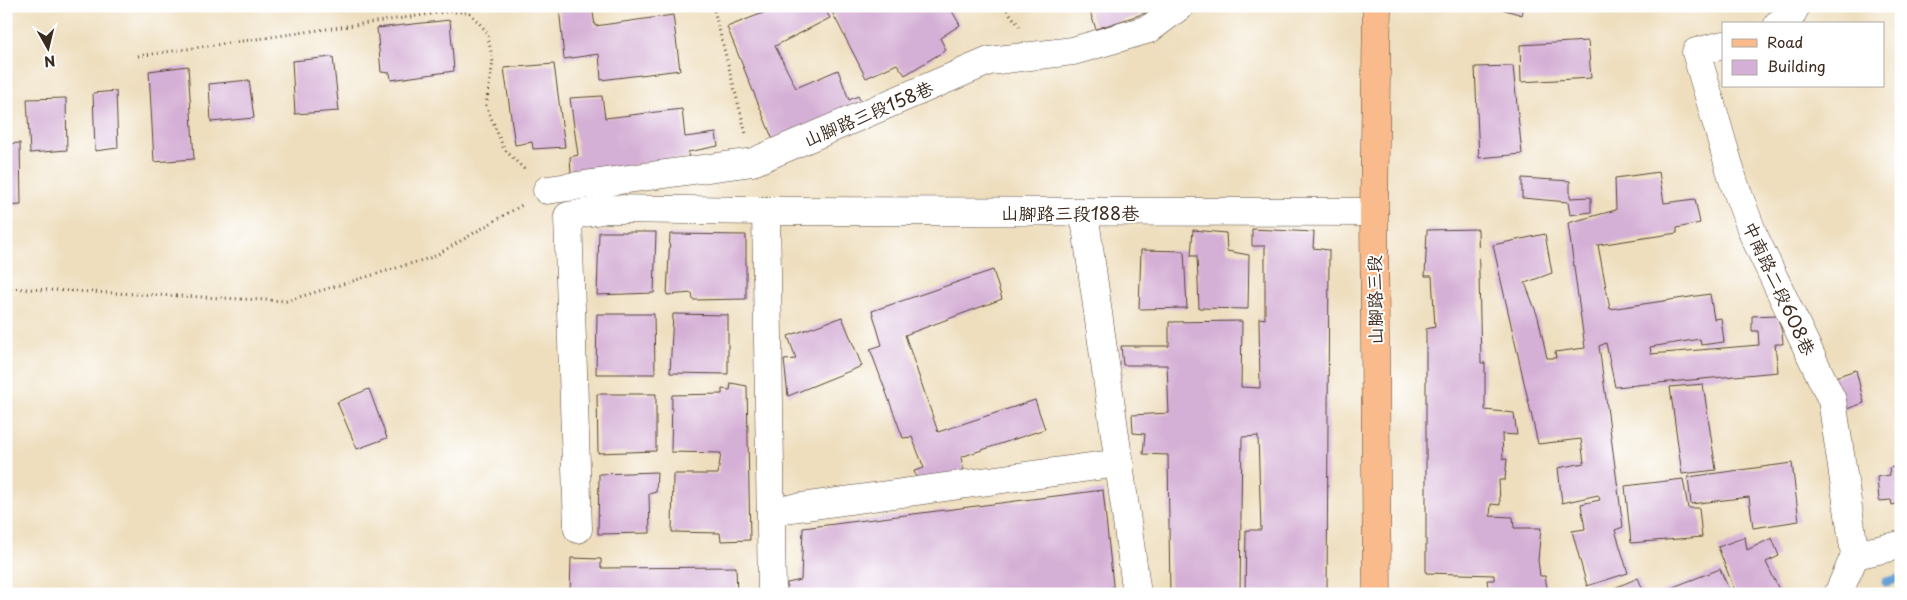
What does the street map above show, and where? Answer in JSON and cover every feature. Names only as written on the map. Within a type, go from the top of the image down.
[{"type":"main road","name":"山腳路三段","points":[[1376,6],[1374,212],[1377,594]]},
{"type":"lane","name":"山腳路三段158巷","points":[[547,190],[753,162],[989,61],[1073,51],[1149,29],[1180,6]]},
{"type":"lane","points":[[1782,22],[1790,18],[1796,6]]},
{"type":"lane","name":"中南路二段608巷","points":[[1722,45],[1696,52],[1734,183],[1753,234],[1832,400],[1855,555]]},
{"type":"lane","name":"山腳路三段188巷","points":[[578,529],[568,216],[607,209],[1374,212]]},
{"type":"lane","points":[[766,211],[772,594]]},
{"type":"lane","points":[[1084,212],[1137,594]]},
{"type":"lane","points":[[771,511],[1119,463]]},
{"type":"lane","points":[[1838,594],[1855,555],[1901,545]]},
{"type":"path","points":[[713,6],[753,162]]},
{"type":"path","points":[[6,288],[286,301],[433,257],[547,190],[504,149],[486,105],[493,62],[487,32],[469,12],[445,12],[138,56]]},
{"type":"building","points":[[559,6],[592,6],[595,26],[673,15],[680,70],[601,80],[599,54],[564,59]]},
{"type":"building","points":[[781,6],[823,6],[830,18],[775,46],[796,88],[838,70],[849,100],[858,96],[862,104],[775,145],[727,27]]},
{"type":"building","points":[[829,6],[949,6],[960,25],[940,38],[946,50],[905,75],[897,64],[866,78]]},
{"type":"building","points":[[1088,6],[1164,6],[1164,7],[1096,29]]},
{"type":"building","points":[[1492,6],[1524,6],[1522,15]]},
{"type":"building","points":[[450,20],[454,71],[391,80],[390,73],[381,72],[377,28]]},
{"type":"building","points":[[1588,41],[1591,78],[1521,82],[1520,45]]},
{"type":"building","points":[[333,57],[339,111],[295,114],[292,61]]},
{"type":"building","points":[[554,64],[565,147],[533,149],[532,142],[515,145],[504,68]]},
{"type":"building","points":[[188,66],[194,159],[154,162],[149,71]]},
{"type":"building","points":[[1513,66],[1522,154],[1479,158],[1475,67]]},
{"type":"building","points":[[249,80],[254,118],[211,122],[209,84]]},
{"type":"building","points":[[116,91],[118,148],[95,151],[93,93]]},
{"type":"building","points":[[602,96],[605,118],[682,109],[685,137],[716,133],[718,146],[688,152],[689,158],[571,174],[570,157],[578,155],[570,98]]},
{"type":"building","points":[[66,98],[67,150],[30,153],[27,99]]},
{"type":"building","points":[[20,143],[21,205],[6,206],[6,144]]},
{"type":"building","points":[[1659,172],[1664,203],[1695,199],[1700,223],[1677,228],[1677,233],[1598,245],[1610,309],[1710,294],[1714,319],[1721,318],[1724,342],[1701,345],[1700,339],[1650,347],[1651,354],[1759,345],[1758,331],[1752,331],[1752,316],[1777,315],[1783,344],[1775,344],[1778,372],[1615,387],[1606,343],[1599,346],[1623,527],[1615,530],[1628,573],[1587,586],[1572,531],[1585,529],[1581,504],[1600,500],[1598,495],[1562,503],[1558,468],[1584,463],[1581,439],[1538,444],[1493,245],[1545,234],[1552,273],[1525,283],[1538,317],[1547,358],[1556,358],[1555,352],[1585,348],[1568,223],[1616,210],[1615,178]]},
{"type":"building","points":[[1522,178],[1570,181],[1570,198],[1591,197],[1591,212],[1570,215],[1568,202],[1522,198]]},
{"type":"building","points":[[1252,229],[1314,232],[1313,248],[1329,250],[1327,594],[1245,594],[1246,530],[1261,530],[1258,436],[1242,437],[1240,594],[1170,594],[1168,455],[1143,454],[1145,434],[1133,433],[1132,415],[1169,413],[1167,365],[1123,365],[1121,346],[1169,346],[1169,322],[1242,321],[1241,387],[1260,388],[1259,318],[1265,319],[1265,246],[1252,246]]},
{"type":"building","points":[[1478,229],[1481,363],[1485,363],[1485,410],[1514,413],[1517,435],[1502,434],[1503,459],[1507,459],[1505,480],[1499,480],[1500,505],[1491,504],[1490,516],[1513,517],[1514,528],[1541,528],[1538,560],[1540,576],[1545,576],[1548,594],[1489,594],[1487,580],[1494,580],[1494,575],[1426,573],[1426,329],[1435,327],[1432,276],[1425,276],[1427,230]]},
{"type":"building","points":[[1193,230],[1226,233],[1227,251],[1249,255],[1248,309],[1199,308],[1197,256],[1191,256]]},
{"type":"building","points":[[599,232],[656,232],[654,293],[597,295]]},
{"type":"building","points":[[670,234],[746,235],[746,299],[693,300],[692,293],[667,295]]},
{"type":"building","points":[[1141,250],[1184,251],[1187,308],[1139,309]]},
{"type":"building","points":[[993,270],[1002,299],[905,335],[938,432],[1035,400],[1045,429],[961,457],[965,477],[918,482],[914,471],[924,468],[912,437],[903,438],[870,349],[882,345],[872,311]]},
{"type":"building","points":[[597,314],[654,314],[655,374],[596,374]]},
{"type":"building","points":[[673,314],[728,315],[728,374],[670,373]]},
{"type":"building","points":[[842,317],[862,366],[788,396],[784,360],[796,359],[788,336]]},
{"type":"building","points":[[1856,370],[1864,403],[1841,411],[1832,378]]},
{"type":"building","points":[[731,383],[747,386],[750,540],[721,541],[720,533],[672,532],[673,474],[718,474],[721,453],[671,452],[672,395],[722,394],[722,389],[730,390]]},
{"type":"building","points":[[1703,384],[1716,470],[1682,474],[1670,387]]},
{"type":"building","points":[[369,389],[387,438],[357,449],[337,402]]},
{"type":"building","points":[[597,394],[656,394],[656,451],[598,453]]},
{"type":"building","points":[[1792,463],[1799,521],[1753,528],[1749,497],[1691,504],[1688,477]]},
{"type":"building","points":[[1901,466],[1901,503],[1892,505],[1891,500],[1879,501],[1877,477],[1890,475],[1889,468]]},
{"type":"building","points":[[657,472],[656,492],[649,494],[650,533],[598,534],[599,474]]},
{"type":"building","points":[[1683,479],[1688,508],[1699,508],[1702,537],[1631,543],[1625,486]]},
{"type":"building","points":[[1103,490],[1114,594],[787,594],[787,583],[801,580],[803,528]]},
{"type":"building","points":[[1745,537],[1747,550],[1772,538],[1779,556],[1766,562],[1781,594],[1736,594],[1718,547]]},
{"type":"building","points":[[571,558],[601,559],[601,568],[736,567],[737,594],[570,594]]},
{"type":"building","points":[[1720,569],[1731,594],[1655,594]]},
{"type":"building","points":[[1638,578],[1645,594],[1605,594],[1605,592]]},
{"type":"waterway","points":[[1886,582],[1901,578]]}]
